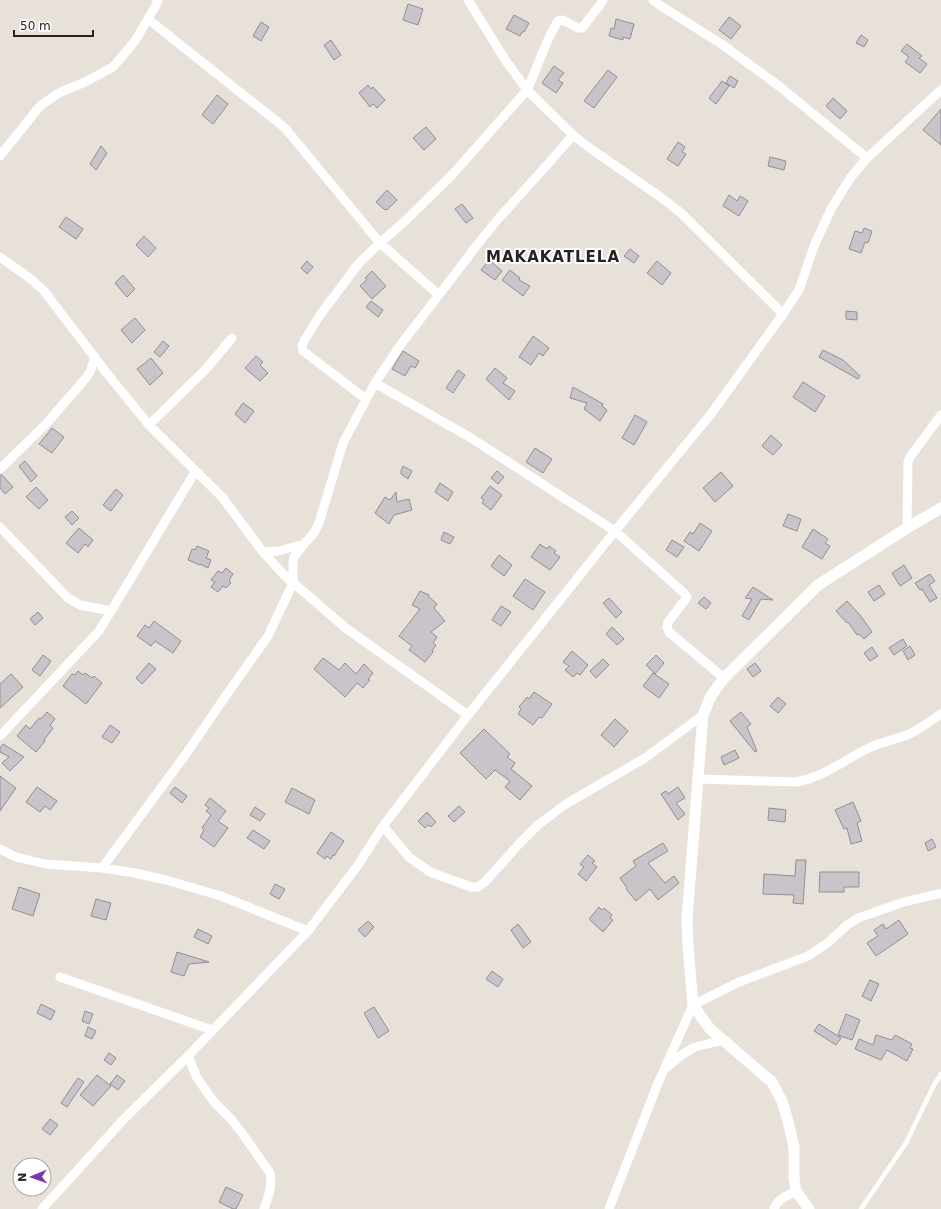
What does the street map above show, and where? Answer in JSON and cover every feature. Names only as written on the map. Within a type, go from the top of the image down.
[{"type":"street","points":[[0,156],[40,106],[59,93],[85,82],[113,67],[135,41],[158,0]]},
{"type":"street","points":[[468,0],[506,61],[527,90],[572,135],[681,213],[783,314]]},
{"type":"street","points":[[366,399],[303,351],[302,346],[320,315],[359,263],[452,175],[527,90],[552,31],[558,21],[563,20],[578,28],[582,28],[603,0]]},
{"type":"street","points":[[653,0],[723,46],[779,86],[867,158]]},
{"type":"street","points":[[148,19],[285,128],[380,243],[439,295]]},
{"type":"street","points":[[42,1209],[124,1119],[188,1056],[308,931],[358,865],[383,826],[468,715],[615,531],[711,414],[783,314],[798,290],[814,246],[831,209],[851,177],[867,158],[941,90]]},
{"type":"street","points":[[102,868],[186,754],[268,636],[294,583],[294,557],[314,533],[319,523],[343,443],[375,383],[399,348],[480,240],[572,135]]},
{"type":"street","points":[[0,257],[31,279],[44,291],[149,425],[222,497],[263,552],[283,574],[347,629],[468,715]]},
{"type":"street","points":[[149,425],[207,368],[232,338]]},
{"type":"street","points":[[0,469],[45,425],[86,378],[90,372],[95,357]]},
{"type":"street","points":[[375,383],[471,438],[615,531],[685,594],[687,597],[668,622],[667,627],[669,632],[724,678]]},
{"type":"street","points":[[906,528],[908,462],[941,414]]},
{"type":"street","points":[[0,736],[99,631],[195,472]]},
{"type":"street","points":[[609,1209],[617,1185],[664,1070],[693,1005],[687,919],[703,715],[711,696],[724,678],[818,585],[906,528],[941,508]]},
{"type":"street","points":[[0,527],[68,598],[80,605],[111,611]]},
{"type":"street","points":[[263,552],[279,551],[304,544]]},
{"type":"street","points":[[698,779],[804,781],[815,778],[879,743],[907,735],[941,714]]},
{"type":"street","points":[[383,826],[409,857],[430,872],[471,887],[478,887],[485,882],[539,824],[566,804],[645,758],[703,715]]},
{"type":"street","points":[[0,849],[16,857],[45,864],[102,868],[135,873],[220,896],[308,931]]},
{"type":"street","points":[[693,1005],[739,982],[808,956],[829,942],[847,925],[858,918],[904,902],[941,893]]},
{"type":"street","points":[[60,977],[212,1030]]},
{"type":"street","points":[[693,1005],[710,1029],[772,1082],[782,1101],[794,1147],[794,1177],[796,1191],[809,1209]]},
{"type":"street","points":[[664,1070],[682,1054],[695,1047],[724,1040]]},
{"type":"street","points":[[188,1056],[197,1078],[214,1102],[238,1128],[270,1173],[272,1180],[264,1209]]},
{"type":"street","points":[[774,1209],[775,1204],[782,1198],[796,1191]]},
{"type":"lane","points":[[861,1209],[906,1144],[934,1085],[941,1074]]},
{"type":"building","points":[[408,4],[423,9],[418,25],[403,20]]},
{"type":"building","points":[[514,15],[529,23],[520,36],[506,29]]},
{"type":"building","points":[[729,17],[741,26],[731,39],[719,30]]},
{"type":"building","points":[[616,19],[634,24],[630,39],[623,37],[623,40],[609,36],[611,28],[614,29]]},
{"type":"building","points":[[261,22],[269,27],[261,41],[253,36]]},
{"type":"building","points":[[861,35],[868,40],[864,47],[856,43]]},
{"type":"building","points":[[331,40],[341,55],[334,60],[324,45]]},
{"type":"building","points":[[907,44],[922,56],[919,58],[927,64],[920,73],[905,62],[909,57],[901,51]]},
{"type":"building","points":[[554,66],[564,73],[558,80],[563,83],[556,93],[542,83]]},
{"type":"building","points":[[608,70],[617,77],[594,108],[584,101]]},
{"type":"building","points":[[730,76],[738,81],[734,88],[726,83]]},
{"type":"building","points":[[722,81],[729,86],[716,104],[709,98]]},
{"type":"building","points":[[368,85],[371,89],[373,87],[385,100],[377,108],[373,104],[370,107],[359,93]]},
{"type":"building","points":[[217,95],[228,104],[213,124],[202,115]]},
{"type":"building","points":[[833,98],[847,111],[840,119],[826,106]]},
{"type":"building","points":[[941,109],[941,145],[923,130]]},
{"type":"building","points":[[426,127],[436,139],[424,150],[413,138]]},
{"type":"building","points":[[678,142],[685,147],[682,152],[686,154],[678,166],[667,159]]},
{"type":"building","points":[[101,146],[107,153],[96,170],[90,164]]},
{"type":"building","points":[[770,157],[786,161],[784,170],[768,166]]},
{"type":"building","points":[[387,190],[397,200],[387,210],[385,210],[376,202]]},
{"type":"building","points":[[729,195],[737,201],[740,196],[748,201],[739,216],[723,206]]},
{"type":"building","points":[[462,204],[473,218],[466,223],[455,209]]},
{"type":"building","points":[[66,217],[83,229],[76,239],[59,227]]},
{"type":"building","points":[[864,228],[872,231],[868,243],[865,242],[861,253],[849,249],[855,231],[862,233]]},
{"type":"building","points":[[144,236],[156,248],[148,257],[136,245]]},
{"type":"building","points":[[630,249],[639,256],[634,263],[624,256]]},
{"type":"building","points":[[489,260],[502,271],[495,280],[481,270]]},
{"type":"building","points":[[307,261],[313,267],[307,274],[301,268]]},
{"type":"building","points":[[657,261],[671,273],[662,285],[647,273]]},
{"type":"building","points":[[510,270],[520,278],[519,280],[530,286],[523,296],[502,280]]},
{"type":"building","points":[[372,271],[386,286],[372,299],[360,286]]},
{"type":"building","points":[[123,275],[135,289],[127,297],[115,283]]},
{"type":"building","points":[[371,301],[383,310],[378,317],[366,307]]},
{"type":"building","points":[[846,311],[857,312],[857,320],[846,319]]},
{"type":"building","points":[[135,318],[145,330],[132,343],[121,330]]},
{"type":"building","points":[[533,336],[549,348],[543,356],[539,353],[531,365],[519,357]]},
{"type":"building","points":[[163,341],[169,346],[160,357],[154,352]]},
{"type":"building","points":[[823,350],[843,360],[860,376],[858,379],[819,357]]},
{"type":"building","points":[[403,351],[419,361],[415,368],[411,366],[405,376],[392,369]]},
{"type":"building","points":[[256,356],[263,362],[260,365],[268,373],[260,381],[245,368]]},
{"type":"building","points":[[151,358],[163,373],[150,385],[137,369]]},
{"type":"building","points":[[495,368],[507,378],[503,383],[515,391],[509,400],[486,379]]},
{"type":"building","points":[[458,370],[465,375],[453,393],[446,388]]},
{"type":"building","points":[[803,382],[825,396],[815,412],[793,397]]},
{"type":"building","points":[[573,387],[603,404],[602,406],[607,410],[600,421],[584,409],[587,403],[570,398]]},
{"type":"building","points":[[243,403],[254,411],[245,423],[235,414]]},
{"type":"building","points":[[635,415],[647,422],[634,445],[622,438]]},
{"type":"building","points":[[52,428],[64,437],[52,453],[39,444]]},
{"type":"building","points":[[771,435],[782,445],[773,455],[762,446]]},
{"type":"building","points":[[535,448],[552,459],[543,473],[526,462]]},
{"type":"building","points":[[25,461],[37,476],[31,482],[19,466]]},
{"type":"building","points":[[403,466],[412,471],[408,479],[401,474]]},
{"type":"building","points":[[497,471],[504,477],[498,484],[491,478]]},
{"type":"building","points":[[721,472],[733,486],[715,502],[703,488]]},
{"type":"building","points":[[0,475],[2,475],[13,487],[5,494],[0,488]]},
{"type":"building","points":[[440,483],[453,492],[448,501],[435,492]]},
{"type":"building","points":[[490,486],[502,495],[491,510],[482,503],[484,500],[481,498]]},
{"type":"building","points":[[36,487],[48,500],[39,509],[26,497]]},
{"type":"building","points":[[116,489],[123,495],[111,511],[103,505]]},
{"type":"building","points":[[396,492],[397,502],[409,499],[412,510],[394,515],[389,524],[375,513],[385,497],[390,500]]},
{"type":"building","points":[[72,511],[79,518],[72,525],[65,517]]},
{"type":"building","points":[[788,514],[801,519],[797,531],[783,526]]},
{"type":"building","points":[[700,523],[712,531],[699,551],[684,541],[690,532],[693,534]]},
{"type":"building","points":[[79,528],[93,540],[88,547],[85,544],[78,553],[66,543]]},
{"type":"building","points":[[813,529],[828,539],[825,543],[830,546],[822,559],[802,547]]},
{"type":"building","points":[[444,532],[454,537],[450,544],[441,540]]},
{"type":"building","points":[[672,540],[684,547],[677,557],[666,550]]},
{"type":"building","points":[[540,544],[547,549],[549,546],[556,551],[554,553],[560,557],[550,570],[531,557]]},
{"type":"building","points":[[197,546],[209,551],[206,558],[211,560],[208,568],[188,560],[192,549],[195,550]]},
{"type":"building","points":[[499,555],[512,565],[504,576],[491,566]]},
{"type":"building","points":[[904,565],[912,578],[900,586],[892,573]]},
{"type":"building","points":[[226,568],[233,574],[229,580],[231,583],[226,588],[223,586],[218,592],[211,587],[215,582],[211,580],[218,571],[222,573]]},
{"type":"building","points":[[930,574],[935,581],[929,585],[937,598],[930,602],[922,589],[920,590],[915,583]]},
{"type":"building","points":[[525,579],[545,592],[533,610],[513,596]]},
{"type":"building","points":[[879,585],[885,594],[874,601],[868,592]]},
{"type":"building","points":[[753,587],[773,600],[761,599],[749,620],[742,616],[752,599],[745,598]]},
{"type":"building","points":[[420,591],[429,595],[428,596],[437,604],[434,608],[445,621],[431,632],[437,637],[433,643],[436,645],[432,651],[433,652],[425,662],[409,650],[412,646],[399,636],[420,609],[412,605]]},
{"type":"building","points":[[704,597],[711,603],[706,609],[698,603]]},
{"type":"building","points":[[609,598],[622,612],[616,618],[603,603]]},
{"type":"building","points":[[847,601],[860,615],[872,632],[864,639],[859,634],[857,635],[848,622],[847,623],[836,611]]},
{"type":"building","points":[[501,606],[511,612],[501,626],[492,620]]},
{"type":"building","points":[[38,612],[43,618],[35,625],[30,619]]},
{"type":"building","points":[[154,621],[181,641],[173,653],[155,641],[151,646],[137,636],[145,625],[149,628]]},
{"type":"building","points":[[612,627],[624,639],[617,645],[606,634]]},
{"type":"building","points":[[903,639],[907,646],[894,655],[889,648]]},
{"type":"building","points":[[910,646],[915,655],[908,660],[903,651]]},
{"type":"building","points":[[872,647],[878,656],[870,661],[864,653]]},
{"type":"building","points":[[572,651],[588,665],[580,675],[577,673],[573,677],[565,670],[569,666],[563,662]]},
{"type":"building","points":[[43,655],[51,661],[40,676],[32,670]]},
{"type":"building","points":[[656,655],[664,663],[655,674],[646,665]]},
{"type":"building","points":[[323,658],[339,670],[345,663],[356,674],[364,664],[373,673],[368,679],[370,680],[363,688],[357,683],[345,697],[314,669]]},
{"type":"building","points":[[603,659],[609,665],[596,678],[590,671]]},
{"type":"building","points":[[149,663],[156,669],[142,684],[136,678]]},
{"type":"building","points":[[755,663],[761,671],[753,677],[747,669]]},
{"type":"building","points":[[78,671],[83,675],[85,673],[92,678],[94,676],[102,683],[86,704],[63,686],[72,674],[75,675]]},
{"type":"building","points":[[653,673],[669,684],[659,698],[643,686]]},
{"type":"building","points":[[11,674],[23,687],[0,708],[0,684]]},
{"type":"building","points":[[534,692],[552,704],[542,718],[539,717],[533,725],[518,714],[521,709],[519,707],[527,697],[529,699]]},
{"type":"building","points":[[778,697],[786,704],[778,713],[770,706]]},
{"type":"building","points":[[47,712],[55,719],[50,725],[53,728],[36,752],[17,736],[26,725],[30,729],[39,718],[41,719]]},
{"type":"building","points":[[741,712],[751,724],[747,727],[757,751],[755,752],[730,721]]},
{"type":"building","points":[[615,719],[628,731],[614,747],[601,735]]},
{"type":"building","points":[[110,725],[120,732],[112,743],[102,737]]},
{"type":"building","points":[[484,729],[510,754],[507,757],[515,763],[511,769],[532,786],[520,800],[505,787],[510,781],[495,770],[486,779],[460,753]]},
{"type":"building","points":[[3,744],[24,757],[10,771],[2,763],[9,757],[0,752],[0,748]]},
{"type":"building","points":[[735,750],[739,758],[724,765],[721,757]]},
{"type":"building","points":[[0,776],[16,788],[0,811]]},
{"type":"building","points":[[37,787],[57,801],[50,810],[45,806],[40,812],[26,802]]},
{"type":"building","points":[[175,787],[187,796],[182,803],[170,793]]},
{"type":"building","points":[[678,787],[685,798],[676,803],[685,814],[678,820],[661,794],[666,791],[668,794]]},
{"type":"building","points":[[292,788],[315,800],[309,814],[285,802]]},
{"type":"building","points":[[210,798],[226,811],[218,821],[228,828],[214,847],[200,837],[204,830],[202,828],[211,815],[206,811],[209,808],[205,805]]},
{"type":"building","points":[[853,802],[861,821],[857,823],[862,841],[851,844],[847,828],[844,829],[835,810]]},
{"type":"building","points":[[459,806],[465,812],[454,822],[448,816]]},
{"type":"building","points":[[255,807],[265,814],[260,821],[250,815]]},
{"type":"building","points":[[769,808],[786,810],[785,822],[768,820]]},
{"type":"building","points":[[427,812],[436,822],[431,827],[428,825],[425,828],[418,821]]},
{"type":"building","points":[[253,830],[270,841],[264,849],[247,838]]},
{"type":"building","points":[[331,832],[344,841],[331,859],[327,856],[325,859],[317,853]]},
{"type":"building","points":[[932,839],[936,847],[928,851],[925,843]]},
{"type":"building","points":[[663,843],[668,851],[648,863],[665,883],[674,876],[679,883],[658,900],[650,889],[636,901],[626,889],[627,888],[620,878],[636,866],[633,861]]},
{"type":"building","points":[[588,855],[595,861],[592,863],[597,867],[586,881],[578,874],[584,867],[580,864]]},
{"type":"building","points":[[796,860],[806,860],[803,904],[793,903],[794,895],[763,894],[764,874],[795,876]]},
{"type":"building","points":[[820,872],[859,872],[859,887],[844,887],[844,892],[819,892]]},
{"type":"building","points":[[275,884],[285,889],[279,899],[270,894]]},
{"type":"building","points":[[19,887],[40,894],[33,916],[12,909]]},
{"type":"building","points":[[96,899],[111,903],[106,920],[91,916]]},
{"type":"building","points":[[599,907],[602,910],[604,908],[612,915],[610,918],[613,920],[603,932],[589,919]]},
{"type":"building","points":[[899,920],[908,934],[876,956],[867,943],[878,936],[874,930],[883,924],[886,929]]},
{"type":"building","points":[[368,921],[374,927],[365,937],[358,930]]},
{"type":"building","points":[[518,924],[531,942],[523,948],[511,930]]},
{"type":"building","points":[[198,929],[212,936],[208,944],[194,937]]},
{"type":"building","points":[[177,952],[209,962],[189,964],[184,976],[171,972]]},
{"type":"building","points":[[492,971],[503,979],[498,987],[486,979]]},
{"type":"building","points":[[870,980],[879,984],[871,1001],[862,996]]},
{"type":"building","points":[[41,1004],[55,1011],[51,1020],[37,1013]]},
{"type":"building","points":[[374,1007],[389,1031],[378,1038],[364,1013]]},
{"type":"building","points":[[85,1011],[93,1014],[89,1024],[82,1021]]},
{"type":"building","points":[[846,1014],[860,1020],[852,1040],[838,1035]]},
{"type":"building","points":[[819,1024],[841,1038],[836,1045],[814,1031]]},
{"type":"building","points":[[88,1027],[96,1031],[92,1039],[85,1036]]},
{"type":"building","points":[[876,1035],[892,1040],[895,1035],[912,1044],[910,1048],[913,1049],[907,1061],[887,1050],[881,1060],[855,1049],[859,1039],[873,1045]]},
{"type":"building","points":[[109,1053],[116,1058],[111,1065],[104,1060]]},
{"type":"building","points":[[97,1075],[111,1086],[93,1106],[80,1095]]},
{"type":"building","points":[[117,1075],[125,1081],[118,1090],[110,1084]]},
{"type":"building","points":[[78,1078],[84,1082],[67,1107],[61,1103]]},
{"type":"building","points":[[50,1119],[58,1125],[50,1135],[42,1129]]},
{"type":"building","points":[[226,1187],[243,1195],[236,1209],[219,1202]]},
{"type":"district","name":"MAKAKATLELA","points":[[553,257]]}]
